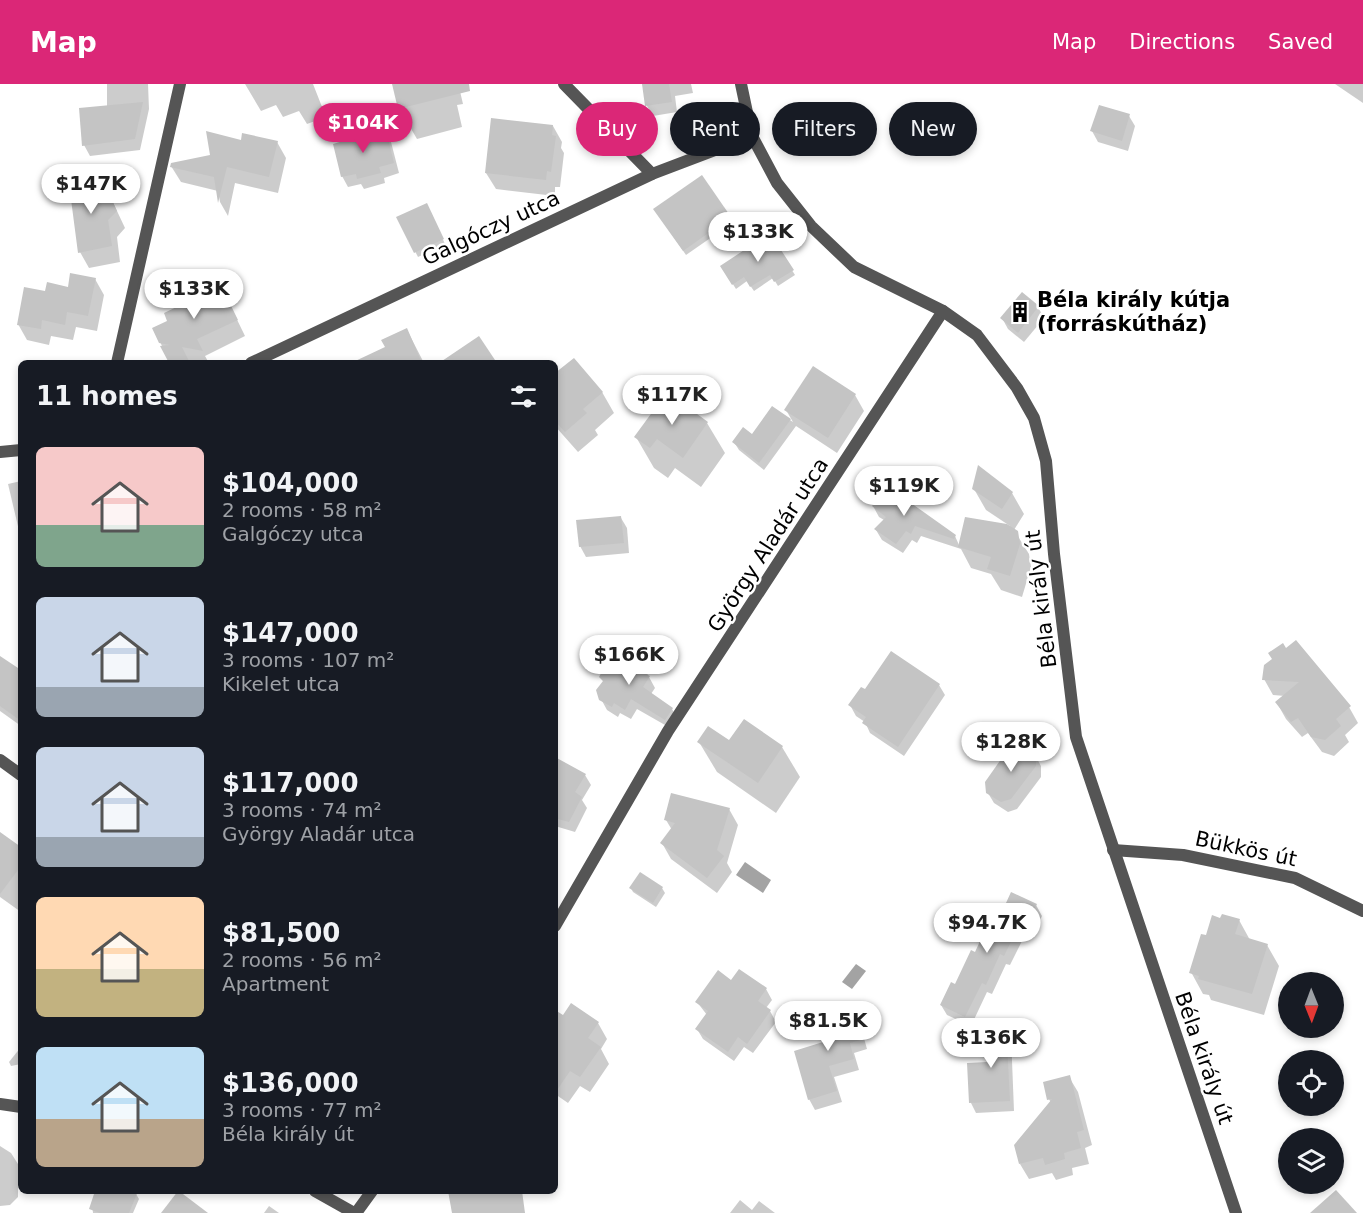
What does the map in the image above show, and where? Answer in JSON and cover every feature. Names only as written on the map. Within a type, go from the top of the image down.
[{"type":"street","points":[[118,360],[180,84]]},
{"type":"street","points":[[564,84],[652,174]]},
{"type":"street","name":"Béla király út","points":[[741,84],[745,102]]},
{"type":"street","name":"Béla király út","points":[[760,150],[784,192],[811,226],[854,267],[943,311],[977,335],[1017,388],[1034,418],[1046,461],[1054,554],[1076,737],[1236,1213]]},
{"type":"street","name":"Galgóczy utca","points":[[257,360],[652,174],[699,156]]},
{"type":"street","name":"György Aladár utca","points":[[558,921],[668,731],[943,311]]},
{"type":"street","points":[[0,452],[18,450]]},
{"type":"street","points":[[0,760],[18,772]]},
{"type":"street","name":"Bükkös út","points":[[1113,850],[1183,855],[1295,878],[1363,911]]},
{"type":"street","points":[[0,1104],[18,1107]]},
{"type":"street","points":[[320,1194],[355,1213],[370,1194]]},
{"type":"shaded area","points":[[745,862],[771,880],[763,893],[736,875]]},
{"type":"shaded area","points":[[856,964],[866,971],[852,989],[842,982]]},
{"type":"building","points":[[392,84],[469,84],[470,91],[398,109]]},
{"type":"building","points":[[642,84],[669,84],[672,102],[658,104],[658,102],[644,102]]},
{"type":"building","points":[[143,102],[135,139],[82,146],[79,108]]},
{"type":"building","points":[[1099,105],[1130,114],[1122,141],[1090,131]]},
{"type":"building","points":[[491,118],[553,125],[552,135],[556,136],[551,172],[547,171],[546,180],[485,173]]},
{"type":"building","points":[[368,130],[369,135],[386,130],[394,163],[379,167],[381,173],[357,179],[356,174],[341,177],[333,144],[346,140],[345,136]]},
{"type":"building","points":[[206,131],[241,140],[242,133],[278,141],[269,177],[227,167],[218,203],[214,177],[170,167],[171,163],[210,155]]},
{"type":"building","points":[[702,175],[731,217],[683,251],[653,209]]},
{"type":"building","points":[[102,177],[105,195],[112,200],[117,211],[108,220],[112,246],[78,253],[69,184]]},
{"type":"building","points":[[427,203],[444,239],[414,253],[396,217]]},
{"type":"building","points":[[770,233],[794,270],[774,282],[770,275],[750,287],[744,277],[732,285],[720,266]]},
{"type":"building","points":[[70,273],[96,278],[88,316],[67,312],[65,325],[42,320],[41,329],[17,325],[24,287],[45,291],[47,282],[68,287]]},
{"type":"building","points":[[218,279],[238,320],[197,339],[203,351],[182,347],[188,360],[167,360],[160,346],[170,345],[159,343],[152,328],[167,321],[164,313],[187,302],[181,290],[199,282],[202,287]]},
{"type":"building","name":"Béla király kútja (forráskútház)","points":[[1022,292],[1039,306],[1018,333],[1000,318]]},
{"type":"building","points":[[407,328],[421,360],[357,360],[385,347],[381,340]]},
{"type":"building","points":[[479,336],[495,360],[443,360]]},
{"type":"building","points":[[574,358],[603,392],[583,409],[587,413],[565,432],[558,424],[558,371]]},
{"type":"building","points":[[813,366],[856,394],[828,438],[784,410]]},
{"type":"building","points":[[667,392],[708,422],[683,458],[657,439],[650,448],[634,437]]},
{"type":"building","points":[[772,406],[791,419],[759,463],[732,442],[743,427],[752,434]]},
{"type":"building","points":[[978,465],[1013,492],[1002,509],[972,489]]},
{"type":"building","points":[[887,486],[956,535],[954,539],[915,526],[911,534],[906,531],[896,544],[874,529],[886,517],[872,506]]},
{"type":"building","points":[[621,516],[624,543],[579,547],[576,520]]},
{"type":"building","points":[[965,517],[1007,524],[1018,531],[1020,544],[1010,576],[987,569],[991,557],[958,547]]},
{"type":"building","points":[[1296,640],[1351,706],[1336,719],[1341,726],[1325,740],[1311,737],[1298,718],[1291,722],[1275,702],[1299,682],[1262,680],[1264,665],[1272,659],[1268,653],[1283,643],[1286,648]]},
{"type":"building","points":[[891,651],[940,684],[898,747],[862,723],[866,717],[848,705],[861,687],[865,689]]},
{"type":"building","points":[[621,652],[644,665],[641,672],[650,676],[643,687],[673,708],[665,720],[631,699],[625,710],[614,703],[612,707],[599,700],[596,690],[603,681],[599,677],[611,655],[619,658]]},
{"type":"building","points":[[0,656],[18,668],[18,719],[0,706]]},
{"type":"building","points":[[744,719],[783,746],[758,783],[697,742],[708,726],[729,740]]},
{"type":"building","points":[[1020,744],[1036,754],[1036,766],[1011,799],[1001,802],[986,793],[985,782],[1011,745]]},
{"type":"building","points":[[558,759],[586,774],[575,792],[582,797],[569,822],[558,819]]},
{"type":"building","points":[[671,793],[730,808],[717,850],[724,856],[707,878],[660,843],[675,823],[664,820]]},
{"type":"building","points":[[0,832],[18,845],[18,870],[0,894]]},
{"type":"building","points":[[640,872],[663,887],[653,903],[629,888]]},
{"type":"building","points":[[1011,892],[1037,904],[1026,926],[1020,923],[1004,956],[1000,954],[986,985],[982,983],[965,1017],[940,1005],[951,982],[955,984],[971,950],[975,952],[989,922],[996,925]]},
{"type":"building","points":[[1222,914],[1240,919],[1235,934],[1268,944],[1252,994],[1198,979],[1199,976],[1189,973],[1201,934],[1206,935],[1212,915],[1220,918]]},
{"type":"building","points":[[739,969],[767,988],[758,1001],[771,1010],[747,1044],[738,1037],[728,1052],[695,1029],[708,1011],[695,1002],[718,970],[731,980]]},
{"type":"building","points":[[571,1003],[599,1022],[588,1038],[601,1047],[580,1077],[570,1071],[558,1089],[558,1012],[563,1015]]},
{"type":"building","points":[[853,1008],[863,1039],[850,1043],[854,1059],[829,1066],[837,1091],[808,1100],[794,1051],[823,1042],[816,1019]]},
{"type":"building","points":[[1006,1024],[1010,1101],[969,1103],[967,1063],[987,1062],[985,1025]]},
{"type":"building","points":[[1070,1075],[1084,1130],[1077,1132],[1081,1148],[1064,1153],[1065,1159],[1045,1165],[1043,1158],[1019,1164],[1014,1145],[1052,1099],[1047,1100],[1043,1082]]},
{"type":"building","points":[[94,1194],[137,1194],[129,1213],[100,1213],[89,1209]]},
{"type":"building","points":[[176,1194],[183,1194],[208,1213],[161,1213]]},
{"type":"building","points":[[449,1194],[522,1194],[525,1213],[452,1213]]},
{"type":"building","points":[[1331,1194],[1340,1194],[1357,1213],[1310,1213]]},
{"type":"place","name":"Béla király kútja (forráskútház)","points":[[1020,312]]}]
